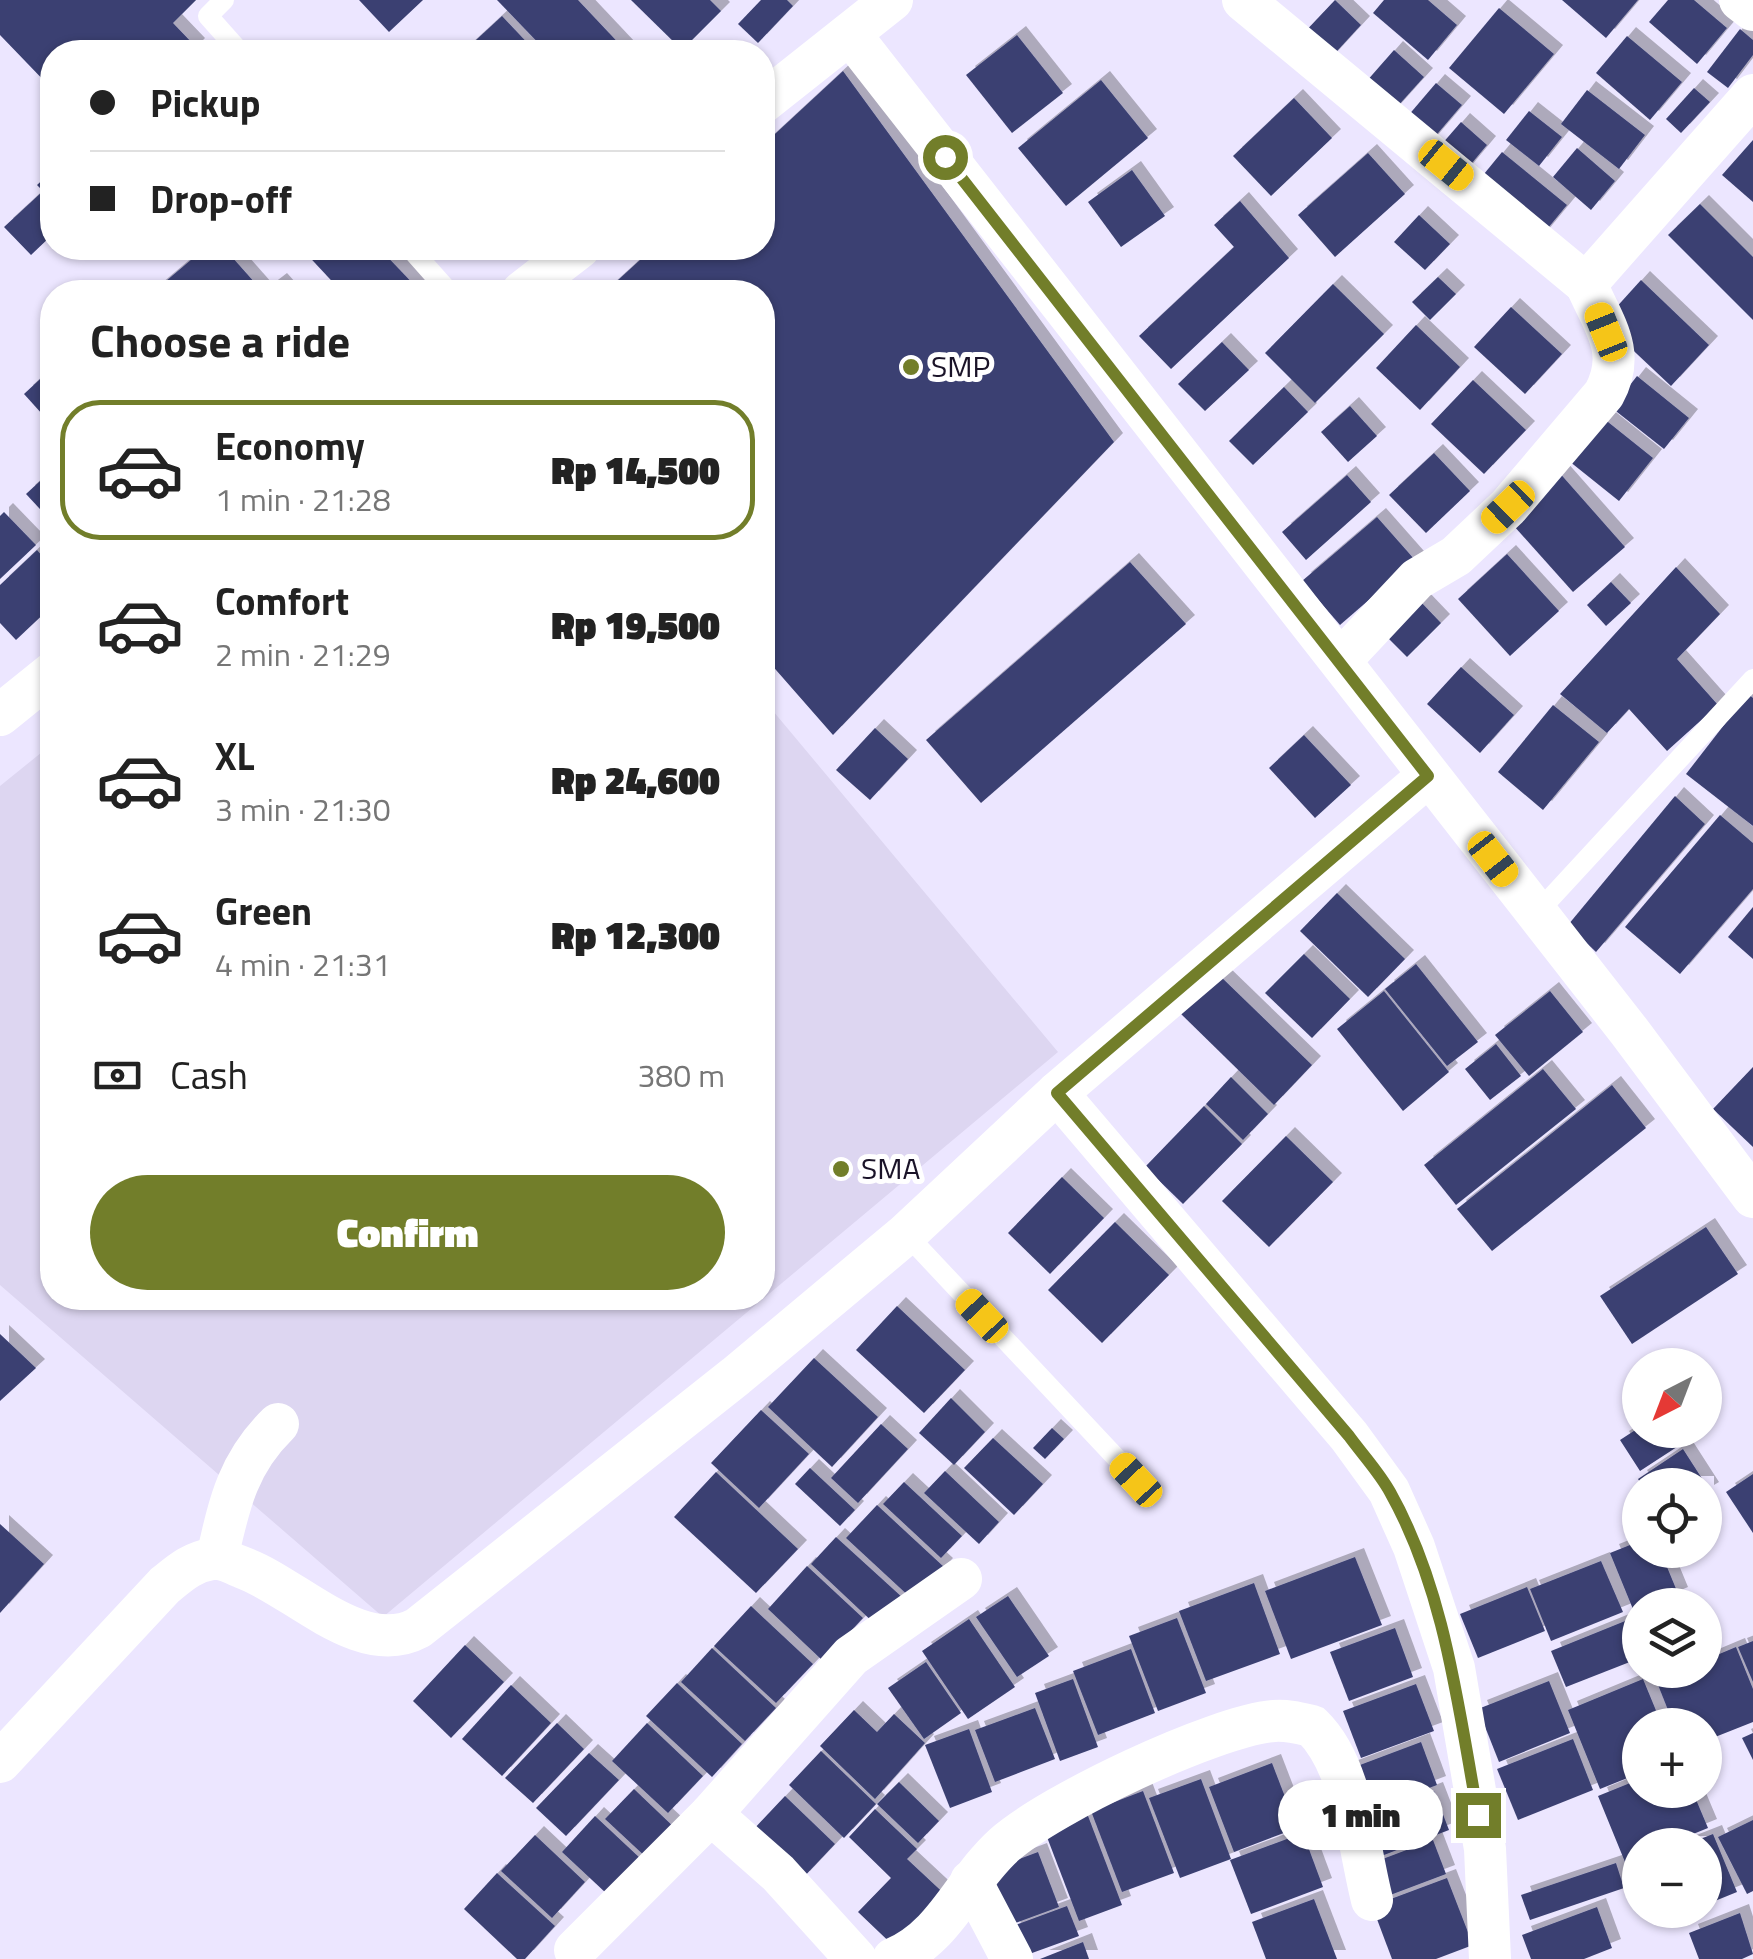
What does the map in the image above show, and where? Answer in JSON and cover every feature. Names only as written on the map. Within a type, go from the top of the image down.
[{"type":"street","points":[[775,94],[892,0]]},
{"type":"street","points":[[1243,0],[1586,284],[1616,353],[1615,374],[1604,394],[1508,507],[1456,556],[1417,579],[1341,660]]},
{"type":"street","points":[[1740,0],[1753,10]]},
{"type":"street","points":[[850,34],[1253,554],[1341,660],[1753,1197]]},
{"type":"street","points":[[1586,284],[1753,95]]},
{"type":"street","points":[[538,280],[564,260]]},
{"type":"street","points":[[0,715],[40,683]]},
{"type":"street","points":[[0,1762],[165,1585],[190,1565],[217,1558],[275,1581],[348,1626],[403,1636],[452,1604],[906,1234],[1057,1093],[1428,776]]},
{"type":"street","points":[[1057,1093],[1349,1436],[1389,1491],[1414,1548],[1454,1668],[1485,1850],[1490,1959]]},
{"type":"street","points":[[217,1558],[235,1480],[256,1446],[278,1424]]},
{"type":"street","points":[[574,1950],[711,1814],[852,1656],[961,1580]]},
{"type":"street","points":[[893,1959],[934,1933],[971,1881],[1006,1844],[1046,1814],[1246,1726],[1294,1721],[1312,1726],[1323,1737],[1343,1772],[1372,1900]]},
{"type":"street","points":[[711,1814],[778,1873],[856,1959]]},
{"type":"street","points":[[971,1881],[1012,1959]]},
{"type":"lane","points":[[224,0],[208,16],[229,40]]},
{"type":"lane","points":[[421,260],[438,280]]},
{"type":"lane","points":[[1536,914],[1753,679]]},
{"type":"lane","points":[[906,1234],[1136,1480]]},
{"type":"shaded area","name":"SMA","points":[[775,713],[1058,1052],[775,1289]]},
{"type":"shaded area","name":"SMA","points":[[40,754],[40,1310],[750,1310],[383,1617],[0,1285],[0,786]]},
{"type":"building","points":[[0,0],[196,0],[173,23],[189,40],[40,40],[40,77],[0,35]]},
{"type":"building","points":[[359,0],[423,0],[389,32]]},
{"type":"building","points":[[497,0],[578,0],[616,40],[535,40]]},
{"type":"building","points":[[631,0],[710,0],[721,11],[692,40],[672,40]]},
{"type":"building","points":[[761,0],[787,0],[793,6],[761,40],[755,40],[738,24]]},
{"type":"building","points":[[1335,0],[1361,25],[1327,62],[1300,37]]},
{"type":"building","points":[[1384,0],[1428,0],[1457,25],[1428,60],[1373,13]]},
{"type":"building","points":[[1562,0],[1638,0],[1606,38]]},
{"type":"building","points":[[1668,0],[1694,0],[1727,28],[1697,64],[1649,22]]},
{"type":"building","points":[[1499,8],[1554,54],[1504,114],[1449,68]]},
{"type":"building","points":[[502,16],[525,40],[476,40]]},
{"type":"building","points":[[1740,29],[1753,40],[1753,55],[1728,88],[1707,72]]},
{"type":"building","points":[[1017,35],[1063,93],[1012,133],[966,75]]},
{"type":"building","points":[[1627,36],[1682,82],[1650,120],[1596,73]]},
{"type":"building","points":[[1394,50],[1424,77],[1388,117],[1358,91]]},
{"type":"building","name":"SMP","points":[[843,71],[1114,442],[833,735],[775,669],[775,280],[618,280],[640,260],[775,260],[775,134]]},
{"type":"building","points":[[1101,80],[1148,138],[1066,206],[1018,148]]},
{"type":"building","points":[[1436,83],[1462,105],[1427,146],[1401,124]]},
{"type":"building","points":[[1694,88],[1710,102],[1681,133],[1666,119]]},
{"type":"building","points":[[1587,90],[1645,135],[1619,169],[1561,124]]},
{"type":"building","points":[[1294,98],[1332,138],[1271,196],[1233,156]]},
{"type":"building","points":[[1529,111],[1562,137],[1539,166],[1506,140]]},
{"type":"building","points":[[1461,122],[1487,145],[1462,175],[1435,152]]},
{"type":"building","points":[[1753,140],[1753,202],[1722,175]]},
{"type":"building","points":[[1577,148],[1615,181],[1591,210],[1553,177]]},
{"type":"building","points":[[1502,152],[1567,205],[1539,239],[1475,185]]},
{"type":"building","points":[[1368,153],[1405,194],[1335,257],[1298,215]]},
{"type":"building","points":[[1132,170],[1165,216],[1121,247],[1088,202]]},
{"type":"building","points":[[40,194],[40,246],[31,255],[4,227]]},
{"type":"building","points":[[1240,201],[1289,258],[1171,369],[1139,336],[1234,247],[1214,225]]},
{"type":"building","points":[[1700,204],[1753,257],[1753,320],[1668,235]]},
{"type":"building","points":[[1419,215],[1450,244],[1425,270],[1394,242]]},
{"type":"building","points":[[191,260],[235,260],[252,280],[167,280]]},
{"type":"building","points":[[312,260],[390,260],[410,280],[331,280]]},
{"type":"building","points":[[1438,277],[1456,294],[1430,320],[1412,302]]},
{"type":"building","points":[[1641,280],[1709,345],[1671,386],[1603,322]]},
{"type":"building","points":[[1333,284],[1384,334],[1315,403],[1265,353]]},
{"type":"building","points":[[1511,307],[1562,354],[1525,394],[1474,347]]},
{"type":"building","points":[[1416,325],[1460,367],[1420,410],[1376,368]]},
{"type":"building","points":[[1222,342],[1249,370],[1205,411],[1178,384]]},
{"type":"building","points":[[1637,376],[1689,418],[1664,449],[1612,408]]},
{"type":"building","points":[[40,379],[40,412],[24,394]]},
{"type":"building","points":[[1473,380],[1526,430],[1484,474],[1431,424]]},
{"type":"building","points":[[1284,387],[1308,412],[1253,465],[1229,441]]},
{"type":"building","points":[[1350,406],[1377,436],[1348,462],[1321,432]]},
{"type":"building","points":[[1598,414],[1653,458],[1619,501],[1564,457]]},
{"type":"building","points":[[1434,453],[1470,491],[1426,533],[1389,495]]},
{"type":"building","points":[[1557,470],[1625,547],[1573,592],[1505,516]]},
{"type":"building","points":[[1347,475],[1371,502],[1306,560],[1282,532]]},
{"type":"building","points":[[40,481],[40,509],[26,494]]},
{"type":"building","points":[[4,512],[36,545],[0,579],[0,516]]},
{"type":"building","points":[[1377,517],[1415,560],[1340,625],[1302,581]]},
{"type":"building","points":[[37,550],[40,553],[40,617],[16,640],[0,623],[0,585]]},
{"type":"building","points":[[1507,554],[1559,611],[1510,656],[1458,599]]},
{"type":"building","points":[[1130,562],[1186,624],[981,803],[926,740]]},
{"type":"building","points":[[1676,567],[1720,614],[1677,659],[1718,705],[1667,751],[1629,709],[1607,733],[1560,694]]},
{"type":"building","points":[[1611,582],[1631,603],[1606,626],[1587,605]]},
{"type":"building","points":[[1419,600],[1441,623],[1407,657],[1385,635]]},
{"type":"building","points":[[1461,667],[1514,715],[1480,753],[1427,704]]},
{"type":"building","points":[[1748,694],[1753,698],[1753,826],[1686,774]]},
{"type":"building","points":[[1553,705],[1599,742],[1543,810],[1498,772]]},
{"type":"building","points":[[875,728],[908,759],[870,800],[836,770]]},
{"type":"building","points":[[1304,735],[1351,785],[1315,818],[1269,768]]},
{"type":"building","points":[[1675,796],[1705,824],[1596,952],[1568,925]]},
{"type":"building","points":[[1720,815],[1753,843],[1753,889],[1680,974],[1625,927]]},
{"type":"building","points":[[1337,893],[1405,959],[1368,997],[1300,931]]},
{"type":"building","points":[[1753,907],[1753,959],[1728,937]]},
{"type":"building","points":[[1304,954],[1350,999],[1312,1038],[1265,993]]},
{"type":"building","points":[[1416,964],[1478,1042],[1447,1066],[1385,989]]},
{"type":"building","points":[[1217,973],[1312,1065],[1274,1105],[1179,1012]]},
{"type":"building","points":[[1384,991],[1449,1072],[1403,1111],[1337,1029]]},
{"type":"building","points":[[1550,991],[1583,1032],[1529,1076],[1495,1035]]},
{"type":"building","points":[[1496,1044],[1521,1076],[1490,1100],[1465,1069]]},
{"type":"building","points":[[1753,1067],[1753,1147],[1713,1109]]},
{"type":"building","points":[[1543,1069],[1576,1109],[1456,1205],[1424,1165]]},
{"type":"building","points":[[1231,1077],[1268,1114],[1243,1140],[1206,1104]]},
{"type":"building","points":[[1612,1085],[1646,1128],[1492,1251],[1457,1209]]},
{"type":"building","points":[[1204,1106],[1242,1144],[1183,1204],[1145,1167]]},
{"type":"building","points":[[1286,1136],[1333,1182],[1269,1247],[1222,1201]]},
{"type":"building","points":[[1062,1177],[1104,1218],[1050,1274],[1008,1233]]},
{"type":"building","points":[[1115,1222],[1169,1275],[1102,1343],[1048,1290]]},
{"type":"building","points":[[1706,1227],[1738,1274],[1632,1344],[1600,1296]]},
{"type":"building","points":[[897,1306],[965,1370],[924,1413],[856,1350]]},
{"type":"building","points":[[0,1334],[36,1368],[0,1401]]},
{"type":"building","points":[[814,1358],[878,1417],[832,1467],[768,1407]]},
{"type":"building","points":[[951,1398],[985,1432],[954,1465],[919,1433]]},
{"type":"building","points":[[761,1410],[809,1454],[759,1508],[711,1463]]},
{"type":"building","points":[[881,1424],[908,1449],[858,1503],[831,1478]]},
{"type":"building","points":[[1052,1428],[1064,1439],[1045,1459],[1033,1448]]},
{"type":"building","points":[[993,1438],[1043,1484],[1014,1515],[964,1468]]},
{"type":"building","points":[[1625,1448],[1675,1448],[1645,1468],[1638,1468]]},
{"type":"building","points":[[1683,1449],[1695,1468],[1654,1468]]},
{"type":"building","points":[[810,1468],[855,1510],[840,1526],[795,1484]]},
{"type":"building","points":[[945,1471],[999,1522],[979,1544],[924,1493]]},
{"type":"building","points":[[716,1472],[798,1549],[756,1593],[674,1517]]},
{"type":"building","points":[[1753,1474],[1753,1533],[1726,1492]]},
{"type":"building","points":[[904,1482],[962,1536],[941,1558],[883,1504]]},
{"type":"building","points":[[877,1505],[944,1567],[913,1600],[846,1538]]},
{"type":"building","points":[[0,1524],[44,1564],[0,1613]]},
{"type":"building","points":[[836,1537],[903,1598],[877,1626],[811,1564]]},
{"type":"building","points":[[1622,1548],[1622,1568],[1667,1568],[1676,1588],[1624,1588],[1610,1553]]},
{"type":"building","points":[[1355,1557],[1382,1625],[1291,1659],[1265,1591]]},
{"type":"building","points":[[1601,1561],[1622,1612],[1551,1641],[1530,1589]]},
{"type":"building","points":[[807,1566],[863,1618],[823,1661],[768,1609]]},
{"type":"building","points":[[1254,1583],[1280,1654],[1206,1681],[1179,1611]]},
{"type":"building","points":[[1527,1587],[1545,1631],[1478,1658],[1460,1614]]},
{"type":"building","points":[[1008,1596],[1049,1656],[1017,1677],[976,1617]]},
{"type":"building","points":[[751,1606],[813,1664],[776,1703],[714,1646]]},
{"type":"building","points":[[1177,1618],[1206,1693],[1158,1711],[1129,1636]]},
{"type":"building","points":[[969,1619],[1015,1687],[968,1719],[922,1651]]},
{"type":"building","points":[[1622,1622],[1622,1665],[1566,1687],[1551,1651]]},
{"type":"building","points":[[1395,1628],[1413,1677],[1349,1701],[1330,1652]]},
{"type":"building","points":[[1753,1641],[1753,1682],[1738,1647]]},
{"type":"building","points":[[465,1645],[504,1682],[451,1738],[413,1701]]},
{"type":"building","points":[[1736,1647],[1753,1689],[1753,1722],[1722,1734],[1722,1708],[1667,1708],[1659,1688],[1722,1688],[1722,1653]]},
{"type":"building","points":[[712,1648],[776,1708],[745,1741],[681,1682]]},
{"type":"building","points":[[1131,1649],[1155,1713],[1098,1735],[1073,1671]]},
{"type":"building","points":[[926,1662],[961,1713],[924,1739],[888,1688]]},
{"type":"building","points":[[1073,1679],[1098,1747],[1060,1761],[1035,1693]]},
{"type":"building","points":[[1549,1681],[1570,1733],[1499,1762],[1478,1709]]},
{"type":"building","points":[[677,1683],[742,1744],[712,1777],[646,1716]]},
{"type":"building","points":[[1416,1684],[1434,1731],[1361,1758],[1343,1711]]},
{"type":"building","points":[[511,1685],[551,1723],[502,1776],[462,1739]]},
{"type":"building","points":[[1622,1688],[1647,1688],[1655,1708],[1622,1708],[1622,1780],[1600,1789],[1568,1710]]},
{"type":"building","points":[[1035,1708],[1055,1759],[995,1782],[975,1730]]},
{"type":"building","points":[[854,1710],[877,1732],[894,1714],[925,1743],[875,1799],[820,1746]]},
{"type":"building","points":[[557,1723],[584,1749],[533,1803],[505,1778]]},
{"type":"building","points":[[647,1723],[703,1776],[668,1813],[612,1761]]},
{"type":"building","points":[[969,1729],[992,1792],[950,1808],[925,1745]]},
{"type":"building","points":[[1753,1733],[1753,1760],[1742,1738]]},
{"type":"building","points":[[1573,1739],[1593,1790],[1518,1820],[1497,1769]]},
{"type":"building","points":[[1421,1742],[1437,1785],[1360,1814],[1344,1771]]},
{"type":"building","points":[[821,1751],[876,1804],[844,1838],[789,1785]]},
{"type":"building","points":[[589,1753],[619,1780],[566,1836],[536,1808]]},
{"type":"building","points":[[1272,1763],[1297,1828],[1234,1852],[1209,1787]]},
{"type":"building","points":[[1201,1779],[1231,1859],[1180,1878],[1149,1798]]},
{"type":"building","points":[[899,1782],[939,1821],[918,1843],[877,1804]]},
{"type":"building","points":[[1622,1786],[1622,1808],[1700,1808],[1708,1828],[1622,1828],[1622,1855],[1598,1796]]},
{"type":"building","points":[[634,1789],[677,1830],[649,1860],[605,1819]]},
{"type":"building","points":[[1143,1791],[1174,1873],[1122,1892],[1091,1811]]},
{"type":"building","points":[[1434,1791],[1449,1830],[1371,1860],[1356,1821]]},
{"type":"building","points":[[785,1796],[835,1844],[801,1880],[751,1832]]},
{"type":"building","points":[[1085,1808],[1122,1905],[1079,1921],[1042,1824]]},
{"type":"building","points":[[875,1809],[917,1849],[907,1859],[951,1900],[901,1953],[858,1912],[891,1878],[849,1837]]},
{"type":"building","points":[[595,1816],[641,1859],[607,1894],[562,1852]]},
{"type":"building","points":[[1753,1820],[1753,1891],[1747,1894],[1722,1845],[1722,1835]]},
{"type":"building","points":[[1303,1833],[1323,1887],[1251,1914],[1230,1860]]},
{"type":"building","points":[[535,1835],[585,1882],[552,1918],[501,1871]]},
{"type":"building","points":[[1433,1840],[1446,1874],[1377,1900],[1364,1866]]},
{"type":"building","points":[[1038,1852],[1059,1907],[1010,1925],[990,1870]]},
{"type":"building","points":[[1722,1856],[1737,1892],[1722,1898]]},
{"type":"building","points":[[1616,1863],[1622,1882],[1622,1889],[1530,1920],[1521,1895]]},
{"type":"building","points":[[497,1873],[555,1926],[525,1959],[517,1959],[464,1909]]},
{"type":"building","points":[[1447,1878],[1473,1945],[1436,1959],[1392,1959],[1372,1906]]},
{"type":"building","points":[[1314,1899],[1337,1959],[1266,1959],[1252,1922]]},
{"type":"building","points":[[1067,1906],[1079,1936],[1021,1957],[1010,1927]]},
{"type":"building","points":[[1597,1907],[1612,1948],[1584,1959],[1531,1959],[1522,1935]]},
{"type":"building","points":[[1740,1913],[1753,1954],[1742,1959],[1699,1959],[1689,1933],[1702,1928],[1722,1928],[1722,1920]]},
{"type":"building","points":[[1083,1942],[1089,1959],[1040,1959]]},
{"type":"place","name":"SMP","points":[[911,367]]},
{"type":"place","name":"SMA","points":[[841,1169]]},
{"type":"route","points":[[945,157],[1428,776],[1057,1093],[1349,1436],[1389,1491],[1414,1548],[1454,1668],[1478,1815]]}]
